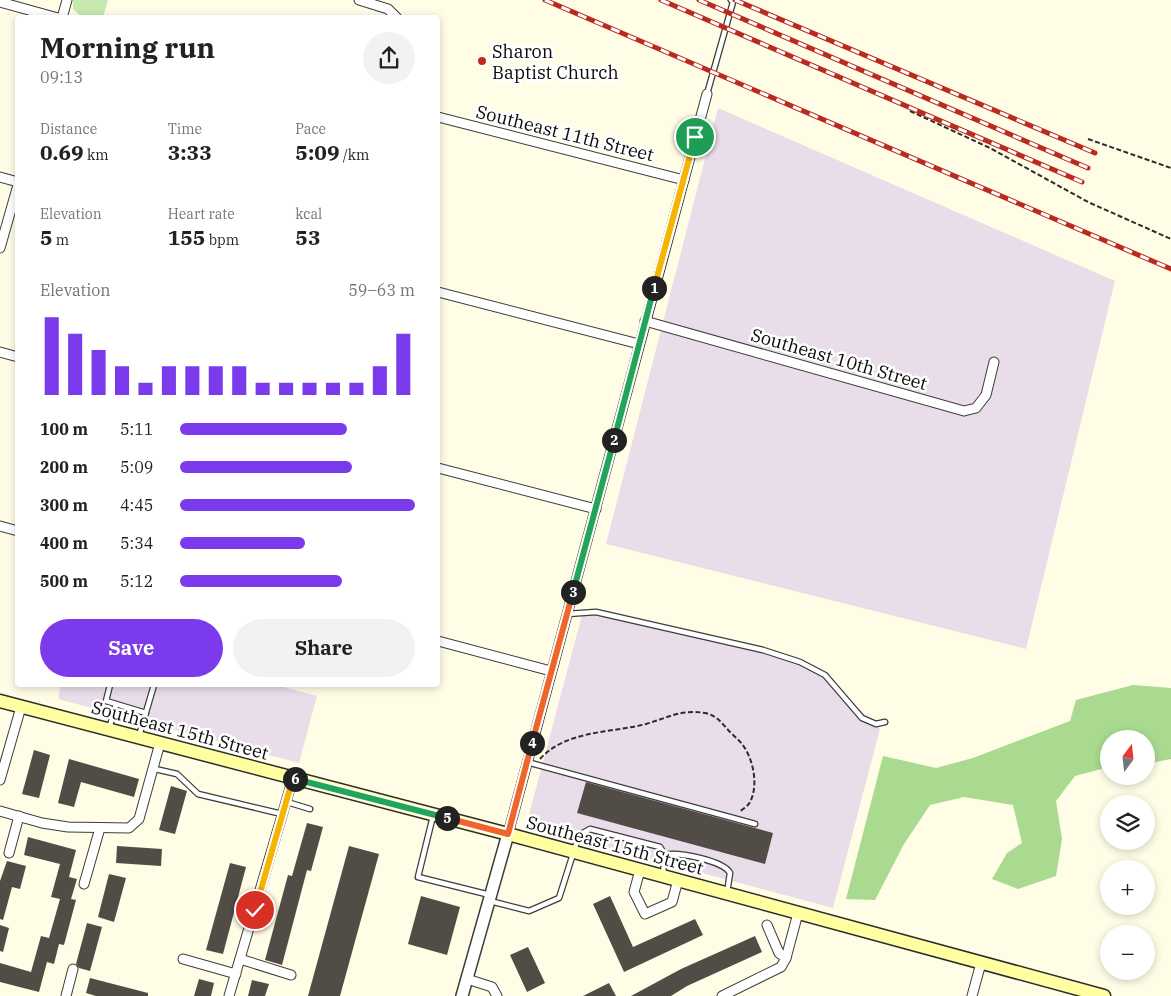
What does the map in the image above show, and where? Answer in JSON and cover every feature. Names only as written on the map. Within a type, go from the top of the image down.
[{"type":"main road","name":"Southeast 15th Street","points":[[0,701],[508,834],[1104,996]]},
{"type":"street","points":[[63,15],[67,0]]},
{"type":"street","points":[[359,0],[388,9],[395,15]]},
{"type":"street","points":[[0,2],[47,15]]},
{"type":"street","points":[[462,996],[508,834],[531,763],[551,671],[707,94]]},
{"type":"street","name":"Southeast 11th Street","points":[[440,118],[684,180]]},
{"type":"street","points":[[0,177],[15,182]]},
{"type":"street","points":[[0,248],[15,194]]},
{"type":"street","points":[[440,293],[639,344]]},
{"type":"street","name":"Southeast 10th Street","points":[[645,321],[964,411],[976,408],[986,395],[994,362]]},
{"type":"street","points":[[0,352],[15,356]]},
{"type":"street","points":[[440,469],[596,509]]},
{"type":"street","points":[[0,526],[15,530]]},
{"type":"street","points":[[440,643],[551,671]]},
{"type":"street","points":[[0,780],[21,707]]},
{"type":"street","points":[[0,811],[68,827],[124,829],[137,823],[155,769],[160,743]]},
{"type":"street","points":[[230,996],[293,778]]},
{"type":"street","points":[[9,853],[19,816]]},
{"type":"street","points":[[84,884],[100,828]]},
{"type":"street","points":[[640,870],[634,892],[645,914],[672,902],[678,880]]},
{"type":"street","points":[[722,996],[772,974],[780,967],[786,958],[798,913]]},
{"type":"street","points":[[768,925],[780,953],[786,958]]},
{"type":"street","points":[[184,959],[236,974]]},
{"type":"street","points":[[240,960],[291,974]]},
{"type":"street","points":[[972,996],[981,962]]},
{"type":"street","points":[[66,996],[73,969]]},
{"type":"street","points":[[466,979],[492,986],[497,996]]},
{"type":"lane","points":[[707,94],[733,2],[731,0]]},
{"type":"lane","points":[[567,614],[596,612],[763,650],[800,662],[824,675],[851,702],[862,718],[876,724],[885,722]]},
{"type":"lane","points":[[110,687],[106,701],[146,713]]},
{"type":"lane","points":[[139,737],[153,687]]},
{"type":"lane","points":[[109,730],[116,704]]},
{"type":"lane","points":[[531,763],[755,824]]},
{"type":"lane","points":[[155,769],[177,774],[198,794],[283,815]]},
{"type":"lane","points":[[287,802],[310,809]]},
{"type":"lane","points":[[434,815],[418,877],[529,911],[559,898],[572,852],[579,835],[590,829],[660,847],[665,855],[662,876]]},
{"type":"lane","points":[[665,855],[681,854],[723,865],[730,873],[727,894]]},
{"type":"path","points":[[910,111],[990,148],[1088,202],[1171,239]]},
{"type":"path","points":[[1088,138],[1171,168]]},
{"type":"path","points":[[531,763],[560,744],[582,736],[646,724],[668,715],[692,712],[707,714],[719,719],[743,745],[754,772],[754,788],[750,803],[738,813]]},
{"type":"shaded area","points":[[718,108],[1115,281],[1026,649],[606,544]]},
{"type":"shaded area","points":[[583,611],[726,642],[816,667],[880,729],[833,908],[526,826]]},
{"type":"shaded area","points":[[61,687],[283,687],[317,696],[299,763],[58,699]]},
{"type":"green space","points":[[73,0],[108,0],[104,15],[80,15],[73,9]]},
{"type":"green space","points":[[1133,685],[1171,688],[1171,759],[1155,762],[1155,730],[1100,730],[1100,769],[1075,776],[1056,801],[1062,839],[1056,876],[1018,889],[992,879],[1007,853],[1022,843],[1013,805],[964,797],[930,805],[904,844],[875,900],[846,899],[883,756],[936,768],[973,758],[1070,721],[1076,700]]},
{"type":"building","points":[[34,750],[50,755],[39,798],[22,794]]},
{"type":"building","points":[[69,759],[139,779],[134,797],[81,782],[74,807],[58,803]]},
{"type":"building","points":[[586,782],[773,833],[765,864],[577,813]]},
{"type":"building","points":[[171,786],[187,791],[175,834],[159,830]]},
{"type":"building","points":[[307,823],[323,827],[311,871],[307,870],[282,965],[265,960],[288,875],[292,876]]},
{"type":"building","points":[[28,837],[76,850],[69,877],[77,879],[71,899],[76,900],[64,945],[59,944],[54,964],[47,962],[39,992],[0,982],[0,963],[31,972],[41,936],[49,938],[60,899],[51,897],[60,864],[24,855]]},
{"type":"building","points":[[117,846],[162,849],[161,866],[116,863]]},
{"type":"building","points":[[349,846],[379,854],[340,996],[308,996]]},
{"type":"building","points":[[7,861],[26,866],[20,889],[12,887],[3,920],[0,919],[0,881]]},
{"type":"building","points":[[230,863],[246,867],[223,954],[206,950]]},
{"type":"building","points":[[109,874],[126,878],[114,922],[98,917]]},
{"type":"building","points":[[421,896],[460,907],[447,955],[408,944]]},
{"type":"building","points":[[610,896],[633,947],[695,919],[703,935],[624,972],[593,904]]},
{"type":"building","points":[[87,923],[102,927],[90,971],[79,968],[76,964]]},
{"type":"building","points":[[0,925],[9,928],[3,952],[0,951]]},
{"type":"building","points":[[755,936],[762,952],[687,986],[671,996],[631,996],[681,969]]},
{"type":"building","points":[[528,947],[545,983],[527,992],[510,955]]},
{"type":"building","points":[[90,978],[148,993],[148,996],[96,996],[86,993]]},
{"type":"building","points":[[199,979],[214,983],[211,996],[194,996]]},
{"type":"building","points":[[252,980],[269,984],[265,996],[248,996]]},
{"type":"building","points":[[609,983],[616,996],[583,996]]},
{"type":"railway","points":[[545,0],[1171,269]]},
{"type":"railway","points":[[661,0],[1082,182]]},
{"type":"railway","points":[[699,0],[1088,168]]},
{"type":"railway","points":[[735,0],[1095,153]]},
{"type":"place","name":"Sharon Baptist Church","points":[[482,61]]},
{"type":"route","points":[[255,910],[293,778],[508,834],[695,137]]}]
